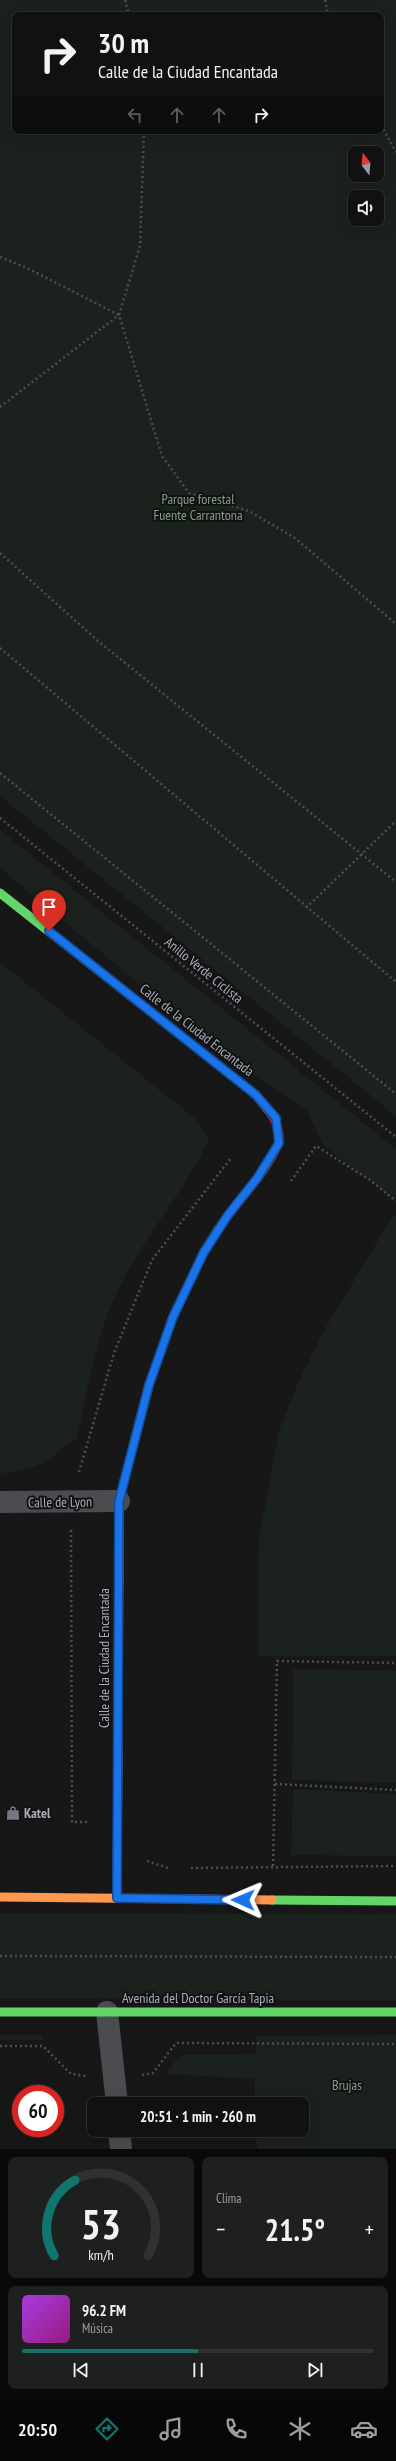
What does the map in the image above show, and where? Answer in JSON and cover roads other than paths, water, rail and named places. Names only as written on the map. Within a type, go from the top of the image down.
[{"type":"street","name":"Calle de la Ciudad Encantada","points":[[0,893],[256,1095],[276,1118],[279,1143],[258,1177],[228,1215],[204,1252],[173,1317],[149,1385],[119,1501],[117,1898]]},
{"type":"street","name":"Calle de Lyon","points":[[0,1502],[119,1501]]},
{"type":"street","points":[[0,1897],[396,1901]]},
{"type":"street","name":"Avenida del Doctor García Tapia","points":[[0,2012],[396,2012]]},
{"type":"street","points":[[107,2012],[115,2097]]},
{"type":"street","points":[[120,2137],[121,2149]]},
{"type":"place","name":"Katel","points":[[13,1813]]},
{"type":"park label","name":"Parque forestal Fuente Carrantona","points":[[198,508]]},
{"type":"park label","name":"Brujas","points":[[347,2085]]}]
